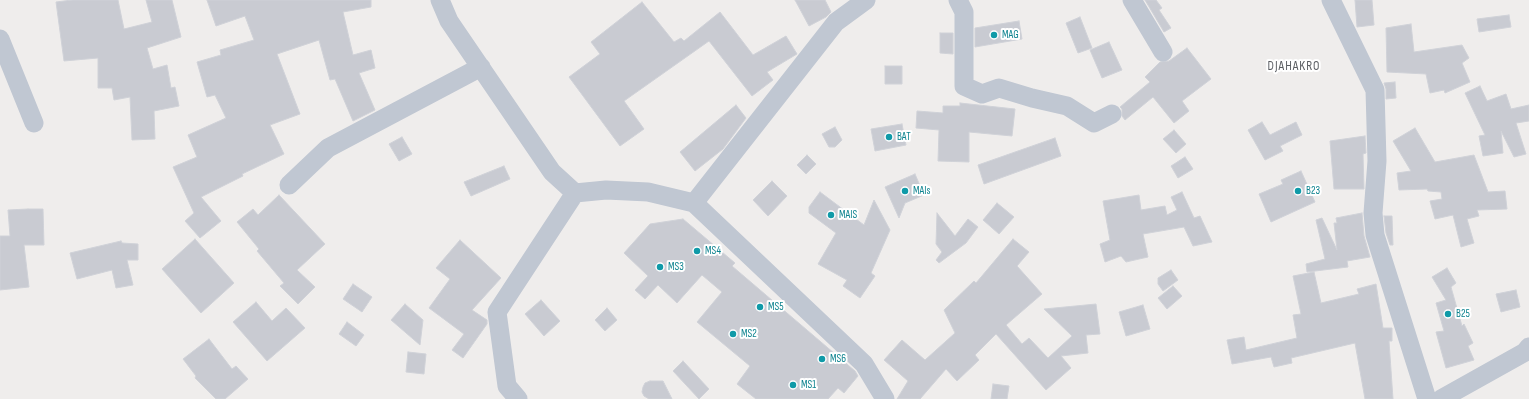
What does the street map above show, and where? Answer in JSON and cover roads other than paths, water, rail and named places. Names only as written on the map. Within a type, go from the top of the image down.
[{"type":"street","points":[[440,0],[450,20],[552,172],[575,193],[606,190],[648,192],[694,203],[864,364],[885,399]]},
{"type":"street","points":[[694,203],[836,22],[866,0]]},
{"type":"street","points":[[958,0],[964,12],[964,86],[982,94],[999,88],[1032,98],[1067,106],[1094,123],[1112,114]]},
{"type":"street","points":[[1132,0],[1163,52]]},
{"type":"street","points":[[1331,0],[1375,90],[1377,161],[1373,213],[1375,235],[1427,399]]},
{"type":"street","points":[[0,39],[34,123]]},
{"type":"street","points":[[288,185],[328,148],[481,67]]},
{"type":"street","points":[[518,399],[508,386],[497,312],[575,193]]},
{"type":"street","points":[[1441,399],[1525,352],[1529,347]]},
{"type":"place","name":"MAG","points":[[994,35]]},
{"type":"place","name":"BAT","points":[[889,137]]},
{"type":"place","name":"MAIs","points":[[905,191]]},
{"type":"place","name":"B23","points":[[1298,191]]},
{"type":"place","name":"MAIS","points":[[831,215]]},
{"type":"place","name":"MS4","points":[[697,251]]},
{"type":"place","name":"MS3","points":[[660,267]]},
{"type":"place","name":"MS5","points":[[760,307]]},
{"type":"place","name":"B25","points":[[1448,314]]},
{"type":"place","name":"MS2","points":[[733,334]]},
{"type":"place","name":"MS6","points":[[822,359]]},
{"type":"place","name":"MS1","points":[[793,385]]},
{"type":"district","name":"DJAHAKRO","points":[[1294,67]]}]
